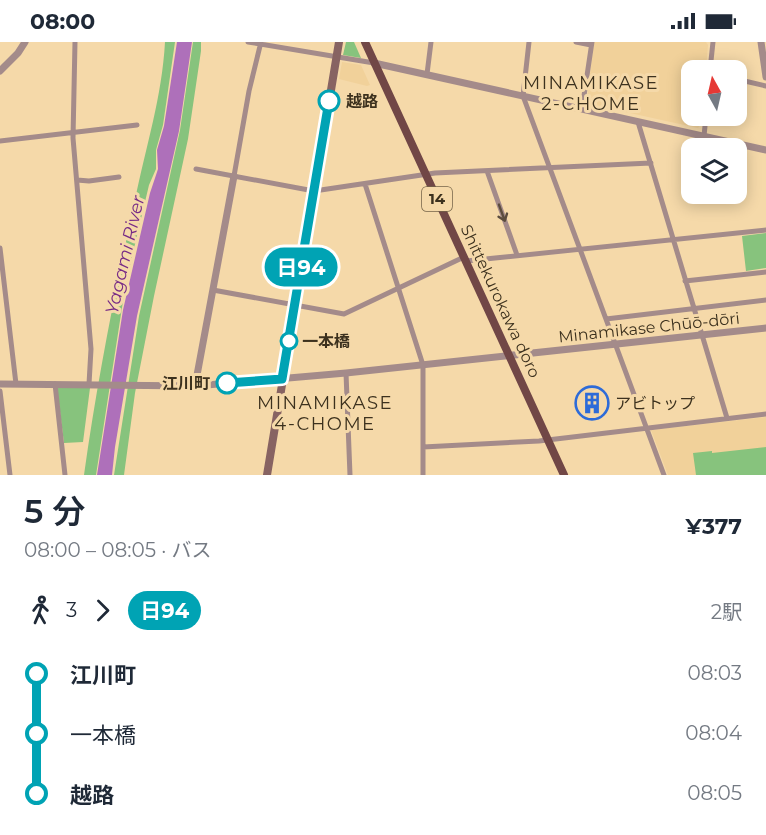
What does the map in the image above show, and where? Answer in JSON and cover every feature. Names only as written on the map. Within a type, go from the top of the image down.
[{"type":"main road","points":[[267,475],[339,42]]},
{"type":"main road","name":"Shittekurokawa doro","points":[[365,42],[564,475]]},
{"type":"street","points":[[0,71],[18,53],[24,42]]},
{"type":"street","points":[[75,42],[72,132],[93,384]]},
{"type":"street","points":[[248,42],[428,74],[766,150]]},
{"type":"street","points":[[428,74],[431,42]]},
{"type":"street","points":[[529,42],[523,96],[664,475]]},
{"type":"street","points":[[576,42],[591,44],[582,109]]},
{"type":"street","points":[[711,60],[713,42]]},
{"type":"street","points":[[761,42],[766,77]]},
{"type":"street","points":[[195,386],[249,92],[261,43]]},
{"type":"street","points":[[747,82],[766,86]]},
{"type":"street","points":[[638,122],[727,418]]},
{"type":"street","points":[[0,141],[137,125]]},
{"type":"street","points":[[704,136],[705,126]]},
{"type":"street","points":[[196,169],[314,191],[426,175],[651,163]]},
{"type":"street","points":[[487,171],[517,255]]},
{"type":"street","points":[[77,180],[89,181],[119,177]]},
{"type":"street","points":[[365,183],[423,365],[423,475]]},
{"type":"street","points":[[213,290],[344,314],[465,259],[766,230]]},
{"type":"street","points":[[0,248],[16,384]]},
{"type":"street","points":[[685,281],[766,272]]},
{"type":"street","points":[[606,319],[766,300]]},
{"type":"street","name":"Minamikase Chūō-dōri","points":[[0,384],[195,386],[346,373],[766,328]]},
{"type":"street","points":[[346,373],[350,475]]},
{"type":"street","points":[[55,384],[65,475]]},
{"type":"street","points":[[0,392],[10,475]]},
{"type":"street","points":[[423,447],[548,439],[766,414]]},
{"type":"shaded area","name":"Yagami River","points":[[177,42],[192,42],[179,131],[137,316],[112,475],[97,475],[123,310],[150,193],[158,169],[157,150],[164,126]]},
{"type":"shaded area","points":[[594,42],[706,42],[708,45],[707,60],[681,60],[681,124],[589,104],[587,100]]},
{"type":"shaded area","points":[[342,62],[361,65],[370,85],[339,79]]},
{"type":"shaded area","points":[[766,417],[766,475],[668,475],[651,430]]},
{"type":"green space","points":[[165,42],[175,42],[163,125],[156,150],[156,169],[149,185],[126,282],[96,475],[84,475],[114,302],[157,102]]},
{"type":"green space","points":[[193,42],[201,42],[201,51],[188,139],[135,393],[124,475],[114,475],[139,316],[180,130]]},
{"type":"green space","points":[[346,42],[354,42],[361,58],[343,55]]},
{"type":"green space","points":[[766,233],[766,268],[746,271],[742,236]]},
{"type":"green space","points":[[57,388],[90,388],[83,442],[64,443]]},
{"type":"green space","points":[[766,447],[766,475],[696,475],[693,453]]},
{"type":"bus line","name":"日94","points":[[227,383],[282,379],[329,101]]},
{"type":"place","name":"越路","points":[[329,101]]},
{"type":"place","name":"一本橋","points":[[289,341]]},
{"type":"place","name":"江川町","points":[[227,383]]},
{"type":"place","name":"アビトップ","points":[[592,403]]},
{"type":"district","name":"MINAMIKASE 2-CHOME","points":[[591,93]]},
{"type":"district","name":"MINAMIKASE 4-CHOME","points":[[325,413]]}]
